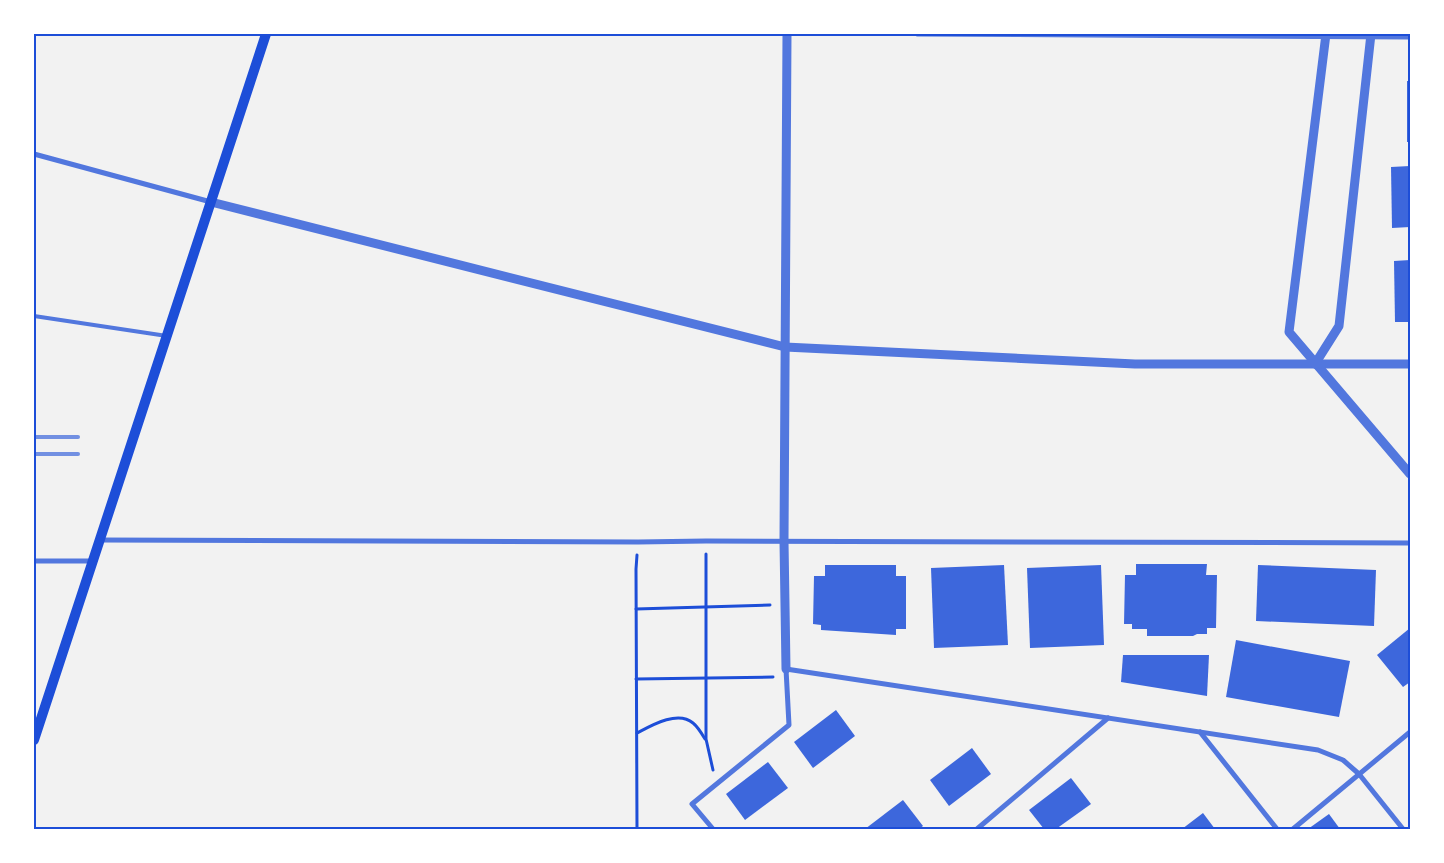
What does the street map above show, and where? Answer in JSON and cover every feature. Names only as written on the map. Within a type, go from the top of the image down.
[{"type":"main road","points":[[34,740],[266,34]]},
{"type":"street","points":[[713,829],[692,804],[789,724],[786,673],[784,541],[787,34]]},
{"type":"street","points":[[917,34],[1371,35],[1410,37]]},
{"type":"street","points":[[1326,35],[1288,332],[1410,474]]},
{"type":"street","points":[[1315,364],[1339,326],[1371,35]]},
{"type":"street","points":[[34,154],[211,202],[785,347],[1135,364],[1410,364]]},
{"type":"street","points":[[100,540],[1410,543]]},
{"type":"street","points":[[34,561],[93,561]]},
{"type":"street","points":[[786,673],[1108,718],[1318,750],[1343,760],[1359,774],[1403,829]]},
{"type":"street","points":[[977,829],[1108,718]]},
{"type":"street","points":[[1200,732],[1277,829]]},
{"type":"street","points":[[1293,829],[1410,732]]},
{"type":"lane","points":[[34,316],[167,336]]},
{"type":"path","points":[[706,541],[706,739],[716,784]]},
{"type":"path","points":[[636,829],[636,568],[638,542]]},
{"type":"path","points":[[636,609],[785,604]]},
{"type":"path","points":[[636,679],[706,678],[786,673]]},
{"type":"path","points":[[637,733],[663,721],[673,718],[685,718],[694,723],[706,739]]},
{"type":"building","points":[[1407,81],[1410,81],[1410,142],[1407,142]]},
{"type":"building","points":[[1410,166],[1410,227],[1392,228],[1391,167]]},
{"type":"building","points":[[1410,260],[1410,322],[1395,322],[1394,261]]},
{"type":"building","points":[[1136,564],[1207,564],[1206,575],[1217,575],[1216,628],[1207,628],[1207,634],[1193,636],[1147,636],[1147,629],[1132,629],[1132,624],[1124,624],[1125,575],[1136,575]]},
{"type":"building","points":[[825,565],[896,565],[896,576],[906,576],[906,629],[896,629],[896,635],[821,630],[821,625],[813,624],[814,576],[825,576]]},
{"type":"building","points":[[1004,565],[1008,645],[934,648],[931,568]]},
{"type":"building","points":[[1101,565],[1104,645],[1030,648],[1027,568]]},
{"type":"building","points":[[1258,565],[1376,570],[1374,626],[1256,621]]},
{"type":"building","points":[[1410,628],[1410,682],[1403,687],[1377,655]]},
{"type":"building","points":[[1236,640],[1350,661],[1339,717],[1226,697]]},
{"type":"building","points":[[1123,655],[1209,655],[1207,696],[1121,682]]},
{"type":"building","points":[[836,710],[855,736],[813,768],[794,742]]},
{"type":"building","points":[[972,748],[991,774],[949,806],[930,780]]},
{"type":"building","points":[[768,762],[788,788],[745,820],[726,794]]},
{"type":"building","points":[[1071,778],[1091,804],[1056,829],[1044,829],[1029,810]]},
{"type":"building","points":[[903,800],[923,826],[919,829],[865,829]]},
{"type":"building","points":[[1203,813],[1215,829],[1182,829]]},
{"type":"building","points":[[1329,814],[1340,829],[1308,829]]},
{"type":"railway","points":[[34,437],[78,437]]},
{"type":"railway","points":[[34,454],[78,454]]}]
